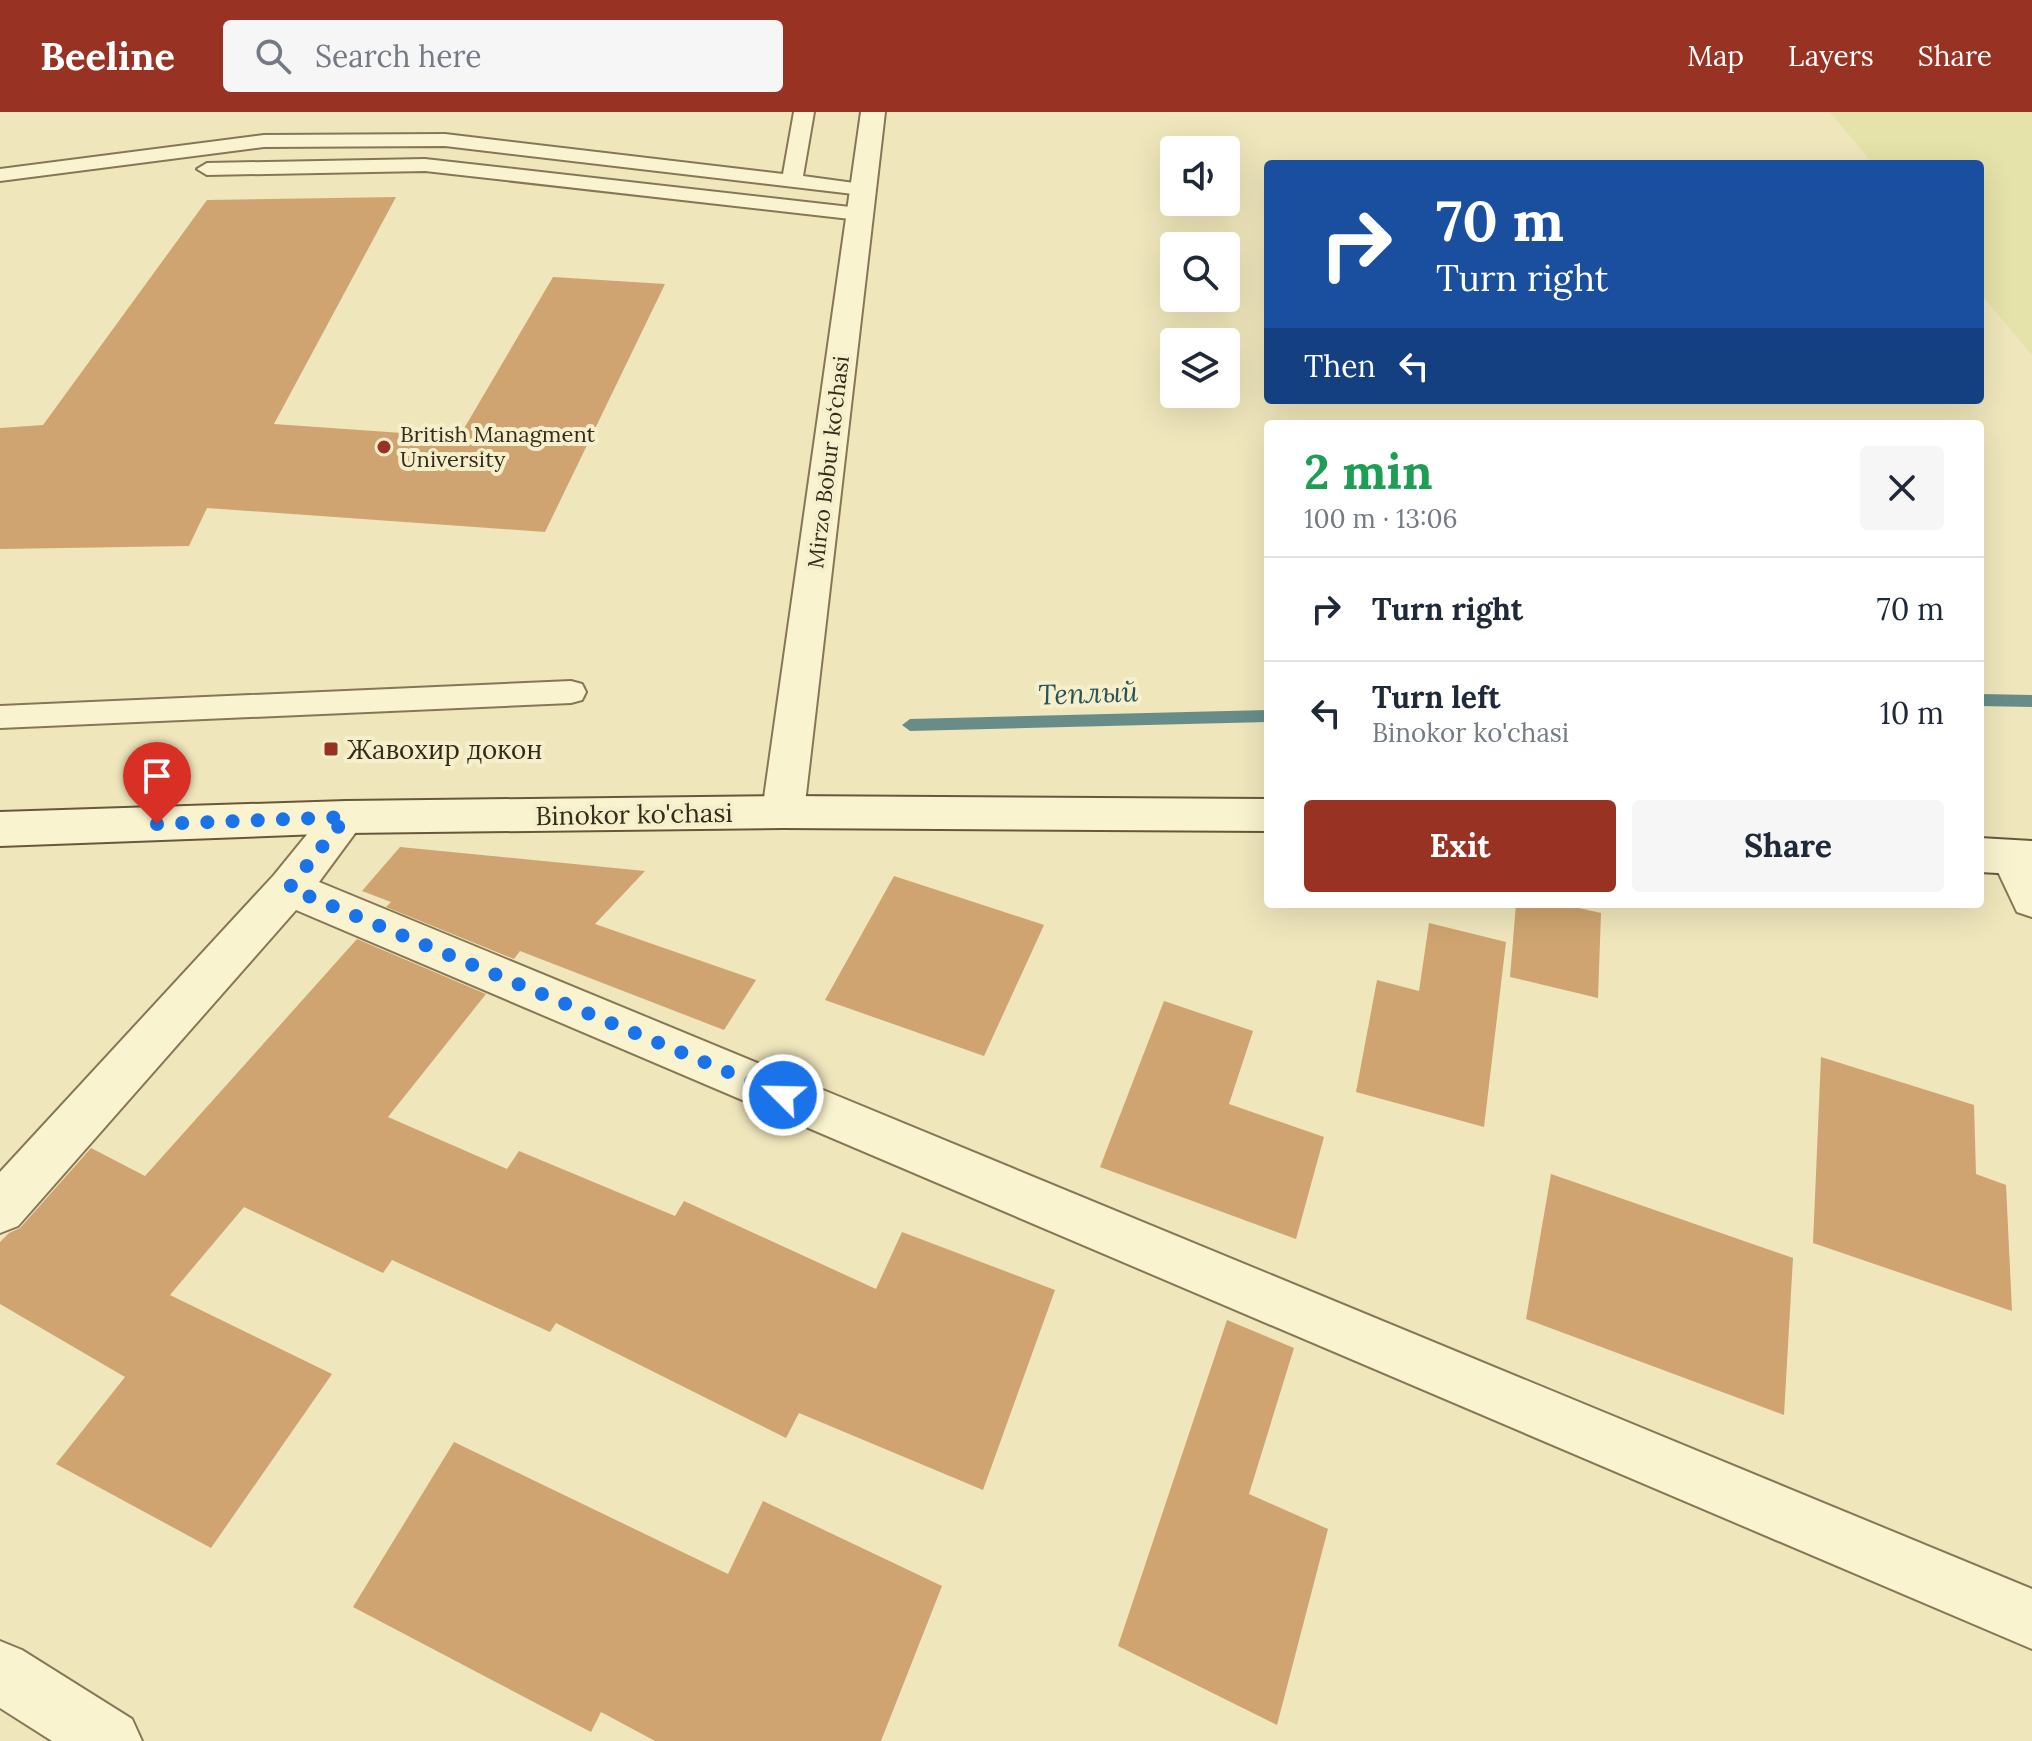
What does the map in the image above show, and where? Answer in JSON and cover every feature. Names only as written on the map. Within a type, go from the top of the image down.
[{"type":"street","name":"Mirzo Bobur ko‘chasi","points":[[783,812],[873,112]]},
{"type":"street","name":"Binokor ko'chasi","points":[[0,829],[346,817],[783,812],[1264,815]]},
{"type":"street","points":[[0,1209],[289,888],[346,817]]},
{"type":"street","points":[[2008,857],[2032,899]]},
{"type":"street","points":[[289,888],[2032,1619]]},
{"type":"street","points":[[0,1672],[110,1741]]},
{"type":"lane","points":[[792,181],[804,112]]},
{"type":"lane","points":[[0,175],[264,141],[445,140],[792,181],[861,201]]},
{"type":"lane","points":[[0,195],[228,167],[425,165],[861,201]]},
{"type":"lane","points":[[0,717],[571,692]]},
{"type":"shaded area","points":[[1830,112],[2032,112],[2032,355],[1984,298],[1984,160],[1870,160]]},
{"type":"building","points":[[396,197],[274,424],[459,437],[553,277],[665,284],[545,532],[207,508],[189,546],[0,549],[0,428],[43,425],[207,200]]},
{"type":"building","points":[[400,847],[645,871],[595,924],[756,980],[724,1030],[520,951],[514,959],[386,907],[391,902],[362,891]]},
{"type":"building","points":[[894,876],[1044,925],[984,1056],[825,1000]]},
{"type":"building","points":[[1516,908],[1579,908],[1601,913],[1598,998],[1510,977]]},
{"type":"building","points":[[1429,923],[1506,942],[1484,1127],[1356,1092],[1377,980],[1419,991]]},
{"type":"building","points":[[357,939],[486,994],[388,1117],[507,1169],[519,1151],[675,1216],[684,1201],[876,1289],[902,1232],[1055,1290],[983,1490],[799,1413],[786,1438],[556,1323],[550,1332],[392,1260],[383,1273],[244,1207],[170,1295],[332,1374],[211,1548],[56,1464],[125,1377],[0,1304],[0,1242],[20,1228],[91,1148],[145,1176]]},
{"type":"building","points":[[1164,1001],[1253,1031],[1229,1104],[1324,1137],[1296,1239],[1100,1167]]},
{"type":"building","points":[[1821,1057],[1974,1105],[1976,1174],[2006,1185],[2012,1311],[1813,1243]]},
{"type":"building","points":[[1551,1174],[1793,1258],[1784,1415],[1526,1319]]},
{"type":"building","points":[[1227,1320],[1294,1348],[1249,1494],[1328,1529],[1277,1725],[1118,1646]]},
{"type":"building","points":[[454,1442],[728,1574],[763,1501],[942,1586],[881,1741],[655,1741],[601,1712],[591,1732],[353,1607]]},
{"type":"waterway","points":[[1984,700],[2032,701]]},
{"type":"waterway","name":"Теплый","points":[[910,725],[1264,716]]},
{"type":"place","name":"British Managment University","points":[[384,447]]},
{"type":"place","name":"Жавохир докон","points":[[331,749]]},
{"type":"route","points":[[157,824],[346,817],[289,888],[783,1095]]}]
